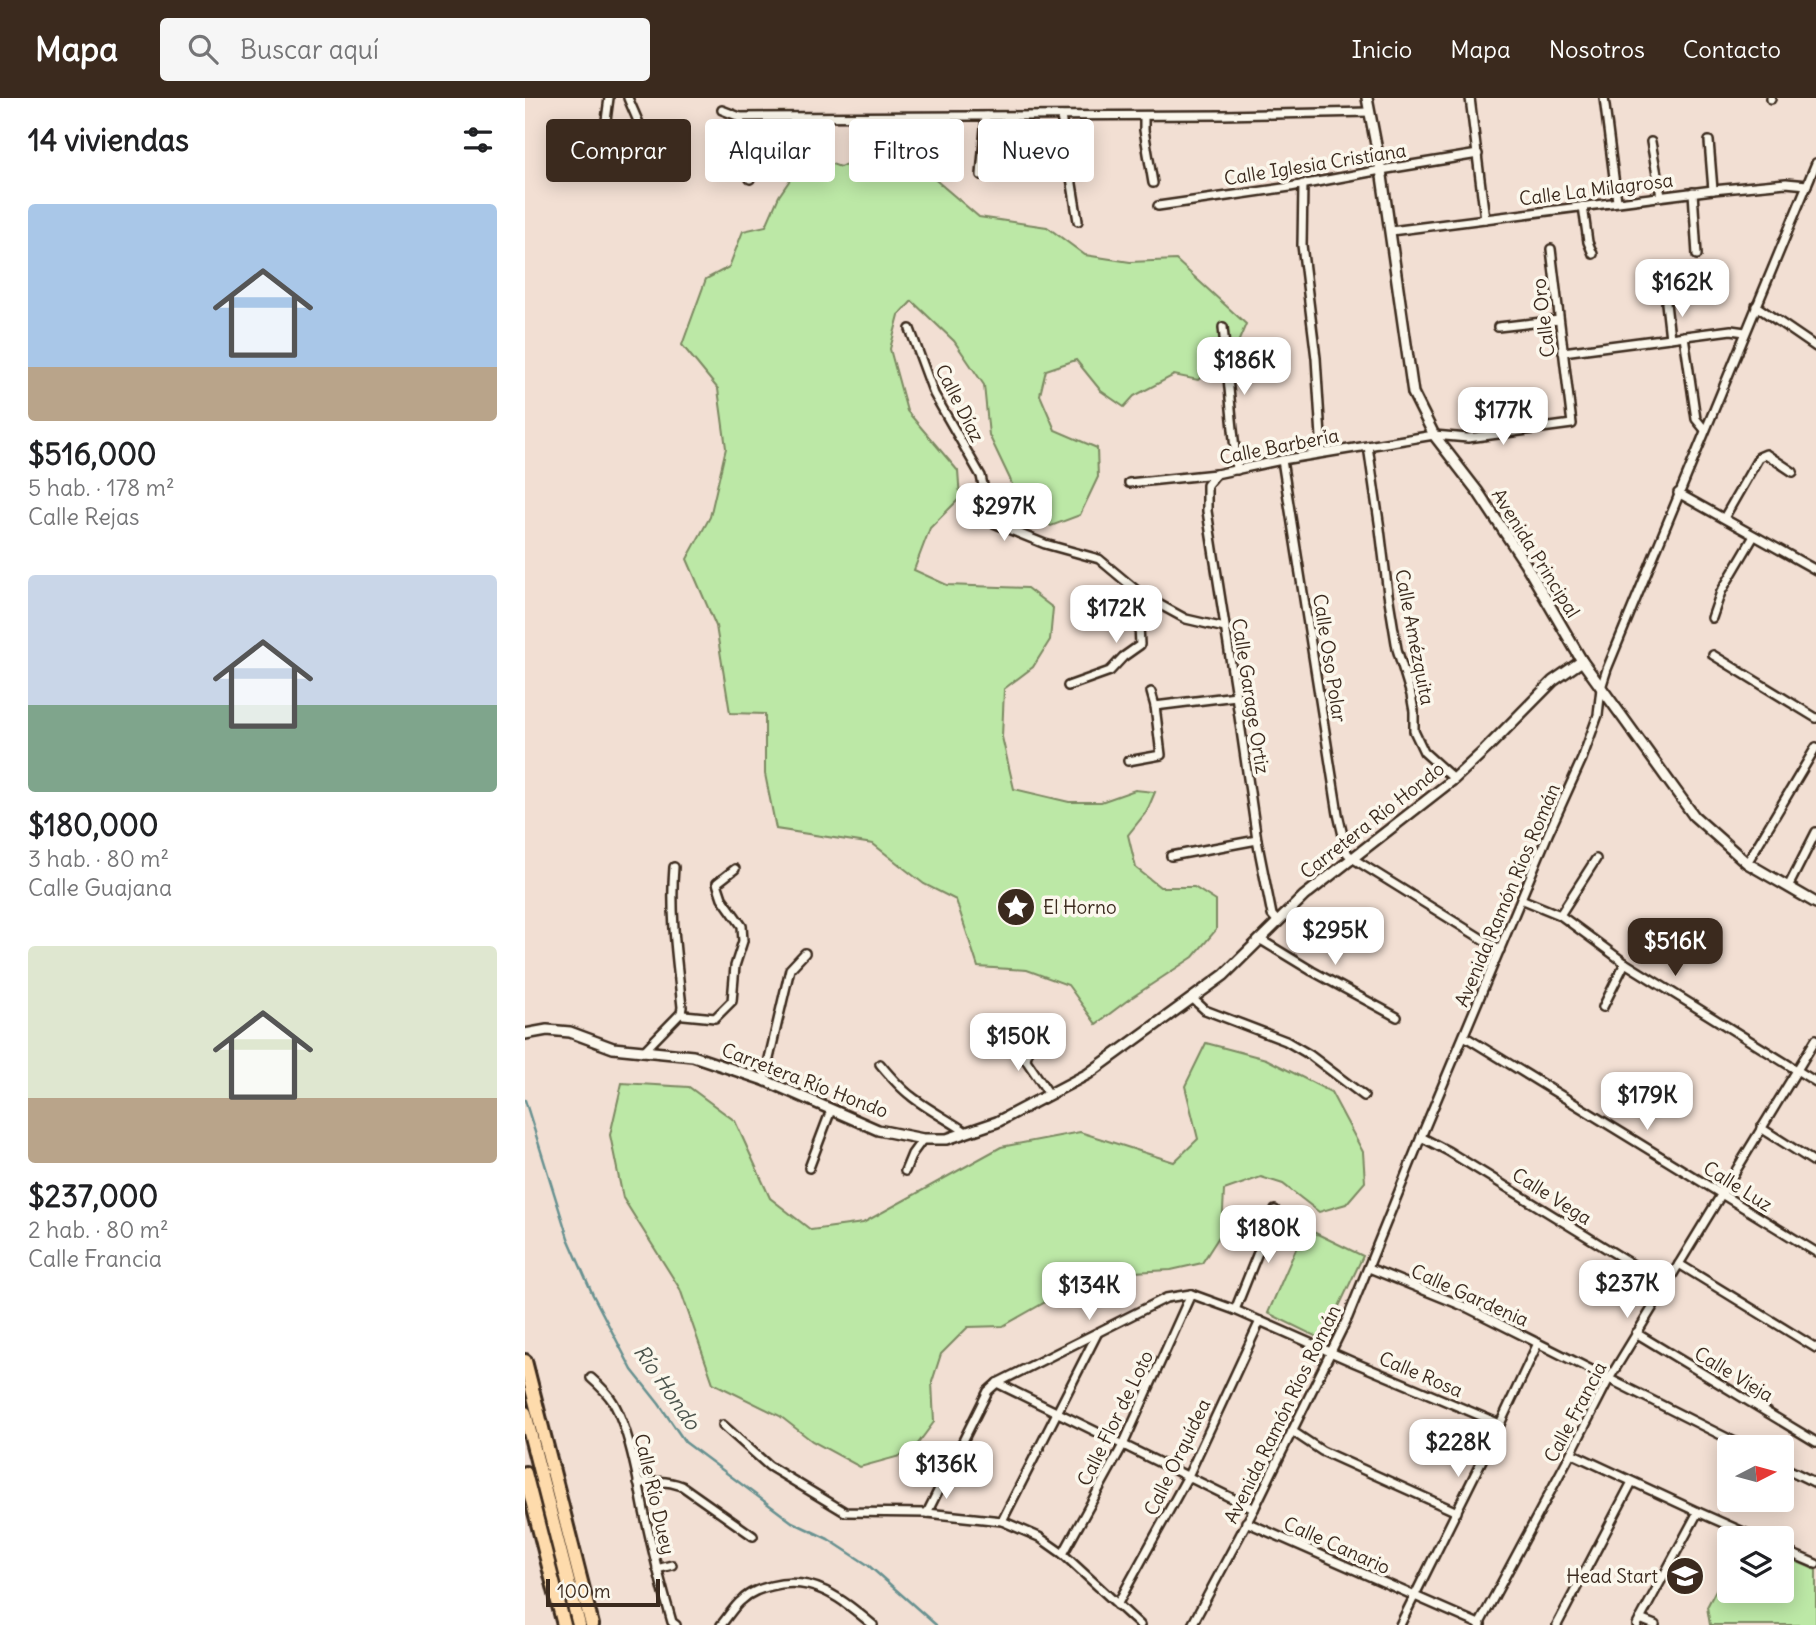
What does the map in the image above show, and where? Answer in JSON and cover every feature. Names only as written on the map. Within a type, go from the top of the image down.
[{"type":"highway","points":[[525,1362],[592,1625]]},
{"type":"highway","points":[[525,1413],[579,1625]]},
{"type":"highway","points":[[525,1473],[564,1625]]},
{"type":"street","points":[[606,119],[609,98]]},
{"type":"street","points":[[628,98],[637,119]]},
{"type":"street","name":"Avenida Principal","points":[[1367,98],[1391,231],[1413,393],[1434,435],[1478,492],[1520,555],[1582,661],[1694,817],[1747,863],[1816,903]]},
{"type":"street","points":[[1471,98],[1485,219]]},
{"type":"street","points":[[1604,98],[1616,201]]},
{"type":"street","points":[[722,110],[740,117],[1144,116],[1370,112]]},
{"type":"street","points":[[1061,116],[1079,221]]},
{"type":"street","points":[[1144,116],[1153,183]]},
{"type":"street","points":[[1709,141],[1713,190]]},
{"type":"street","points":[[1651,142],[1661,196]]},
{"type":"street","name":"Calle Iglesia Cristiana","points":[[1158,206],[1478,154]]},
{"type":"street","name":"Avenida Ramón Ríos Román","points":[[1192,1625],[1254,1509],[1348,1317],[1369,1268],[1421,1137],[1592,734],[1607,669],[1816,163]]},
{"type":"street","name":"Calle La Milagrosa","points":[[1391,231],[1693,192],[1786,183],[1807,185]]},
{"type":"street","points":[[1303,184],[1302,245],[1316,358],[1322,453]]},
{"type":"street","points":[[1693,192],[1697,255]]},
{"type":"street","points":[[1583,206],[1588,242],[1593,254]]},
{"type":"street","name":"Calle Oro","points":[[1551,249],[1572,424]]},
{"type":"street","points":[[1667,303],[1670,338]]},
{"type":"street","points":[[1756,306],[1816,347]]},
{"type":"street","points":[[1498,327],[1559,320]]},
{"type":"street","points":[[1223,327],[1237,470]]},
{"type":"street","name":"Calle Díaz","points":[[910,329],[934,394],[981,476],[991,522],[1045,544],[1100,559],[1142,595],[1186,619],[1225,628]]},
{"type":"street","points":[[1563,352],[1731,330],[1745,332]]},
{"type":"street","points":[[1684,336],[1696,419],[1705,430]]},
{"type":"street","name":"Calle Barbería","points":[[1129,483],[1216,474],[1282,460],[1434,435],[1468,438],[1572,424]]},
{"type":"street","name":"Calle Amézquita","points":[[1368,446],[1388,594],[1397,649],[1412,703],[1414,731],[1425,751],[1454,779]]},
{"type":"street","points":[[1724,518],[1759,457],[1766,454],[1793,472]]},
{"type":"street","name":"Calle Oso Polar","points":[[1282,460],[1338,814],[1346,853],[1352,858]]},
{"type":"street","name":"Calle Garage Ortiz","points":[[1216,474],[1207,485],[1207,511],[1257,840],[1272,915],[1278,922]]},
{"type":"street","points":[[1678,493],[1816,570]]},
{"type":"street","points":[[1712,618],[1721,592],[1754,536]]},
{"type":"street","points":[[1069,686],[1110,671],[1140,645],[1138,604],[1142,595]]},
{"type":"street","points":[[1713,655],[1816,718]]},
{"type":"street","name":"Carretera Río Hondo","points":[[526,1033],[547,1030],[571,1032],[614,1048],[693,1056],[764,1080],[878,1130],[923,1139],[947,1139],[997,1122],[1087,1074],[1224,975],[1304,896],[1454,779],[1553,681],[1582,661]]},
{"type":"street","points":[[1128,761],[1161,755],[1151,692]]},
{"type":"street","points":[[1155,706],[1236,696]]},
{"type":"street","points":[[1747,863],[1816,747]]},
{"type":"street","points":[[1788,887],[1816,832]]},
{"type":"street","points":[[1171,856],[1257,840]]},
{"type":"street","points":[[1352,858],[1500,950]]},
{"type":"street","points":[[1560,915],[1595,859]]},
{"type":"street","points":[[643,1052],[681,1013],[671,898],[674,867]]},
{"type":"street","points":[[681,1013],[715,1018],[732,1001],[735,965],[743,941],[742,926],[722,898],[717,883],[735,869]]},
{"type":"street","points":[[1521,899],[1560,915],[1625,963],[1816,1082]]},
{"type":"street","points":[[1261,940],[1397,1017]]},
{"type":"street","points":[[764,1080],[790,969],[805,953]]},
{"type":"street","points":[[1602,1007],[1625,963]]},
{"type":"street","points":[[1192,998],[1205,1010],[1286,1041],[1310,1055],[1364,1096]]},
{"type":"street","points":[[1017,1036],[1027,1055],[1026,1060],[1049,1094]]},
{"type":"street","name":"Calle Luz","points":[[1464,1036],[1816,1252]]},
{"type":"street","name":"Calle Francia","points":[[1480,1625],[1609,1379],[1816,1039]]},
{"type":"street","points":[[880,1064],[912,1098],[966,1132]]},
{"type":"street","points":[[809,1168],[831,1110]]},
{"type":"street","points":[[1761,1128],[1816,1163]]},
{"type":"street","name":"Calle Vega","points":[[1421,1137],[1666,1285]]},
{"type":"street","points":[[905,1171],[912,1154],[923,1139]]},
{"type":"street","points":[[1235,1310],[1275,1210]]},
{"type":"street","points":[[1679,1264],[1816,1348]]},
{"type":"street","name":"Calle Gardenia","points":[[1369,1268],[1468,1308],[1721,1435]]},
{"type":"street","points":[[927,1513],[988,1391],[997,1383],[1166,1298],[1191,1294]]},
{"type":"street","name":"Calle Rosa","points":[[1191,1294],[1235,1310],[1500,1424]]},
{"type":"street","name":"Calle Flor de Loto","points":[[1063,1554],[1123,1445],[1191,1294]]},
{"type":"street","name":"Calle Orquídea","points":[[1117,1605],[1188,1476],[1260,1321]]},
{"type":"street","points":[[1002,1521],[1097,1333]]},
{"type":"street","name":"Calle Vieja","points":[[1636,1333],[1816,1442]]},
{"type":"street","points":[[1400,1625],[1538,1343]]},
{"type":"street","name":"Calle Río Duey","points":[[591,1378],[603,1388],[619,1414],[657,1569],[675,1625]]},
{"type":"street","points":[[997,1383],[1254,1509]]},
{"type":"street","points":[[723,1425],[769,1466],[845,1512],[927,1513],[1002,1521],[1039,1537],[1063,1554],[1140,1625]]},
{"type":"street","points":[[1292,1431],[1322,1451],[1457,1512]]},
{"type":"street","points":[[1571,1453],[1730,1526]]},
{"type":"street","points":[[1794,1472],[1816,1483]]},
{"type":"street","points":[[638,1483],[659,1480],[682,1486],[753,1536]]},
{"type":"street","points":[[1557,1625],[1632,1482]]},
{"type":"street","points":[[1655,1625],[1638,1622],[1698,1512]]},
{"type":"street","name":"Calle Canario","points":[[1246,1522],[1480,1625]]},
{"type":"street","points":[[1794,1555],[1816,1564]]},
{"type":"street","points":[[657,1569],[672,1565]]},
{"type":"street","points":[[721,1625],[740,1601],[750,1594],[772,1586],[793,1583],[820,1588],[834,1594],[873,1625]]},
{"type":"green space","points":[[849,163],[849,182],[938,182],[979,217],[1047,227],[1085,255],[1130,262],[1176,260],[1246,324],[1237,345],[1198,380],[1174,375],[1134,396],[1124,407],[1101,391],[1076,360],[1046,370],[1040,395],[1055,430],[1097,448],[1098,477],[1080,515],[1051,526],[1019,504],[989,435],[984,385],[954,341],[912,301],[899,315],[890,349],[907,411],[958,471],[960,498],[930,528],[914,570],[947,585],[1027,588],[1053,608],[1050,640],[1033,667],[1004,689],[1002,737],[1014,789],[1069,802],[1101,802],[1135,790],[1155,792],[1147,811],[1128,835],[1136,868],[1160,887],[1194,887],[1216,901],[1216,930],[1193,957],[1096,1024],[1068,985],[1027,970],[978,967],[956,900],[924,884],[873,844],[776,829],[765,774],[765,714],[730,713],[716,626],[687,559],[710,517],[726,448],[718,389],[682,345],[706,279],[729,267],[743,231],[766,226],[789,182],[835,182],[835,165],[840,167]]},
{"type":"green space","points":[[1206,1043],[1266,1059],[1331,1092],[1363,1152],[1365,1182],[1346,1204],[1319,1212],[1283,1184],[1261,1177],[1224,1190],[1222,1232],[1202,1263],[1171,1270],[1095,1274],[1003,1326],[968,1327],[941,1354],[932,1382],[934,1422],[911,1453],[860,1467],[812,1441],[780,1416],[713,1383],[680,1289],[623,1198],[610,1135],[622,1083],[689,1087],[735,1121],[770,1198],[811,1230],[863,1223],[1001,1147],[1080,1132],[1174,1162],[1198,1139],[1185,1086]]},
{"type":"green space","points":[[1305,1228],[1363,1256],[1323,1340],[1268,1313]]},
{"type":"green space","points":[[1794,1560],[1816,1570],[1816,1625],[1710,1625],[1707,1607],[1717,1588],[1717,1603],[1794,1603]]},
{"type":"waterway","name":"Río Hondo","points":[[525,1100],[568,1238],[593,1295],[632,1370],[685,1442],[792,1522],[828,1539],[868,1565],[936,1625]]},
{"type":"place","name":"El Horno","points":[[1016,907]]},
{"type":"place","name":"Head Start","points":[[1685,1576]]}]
